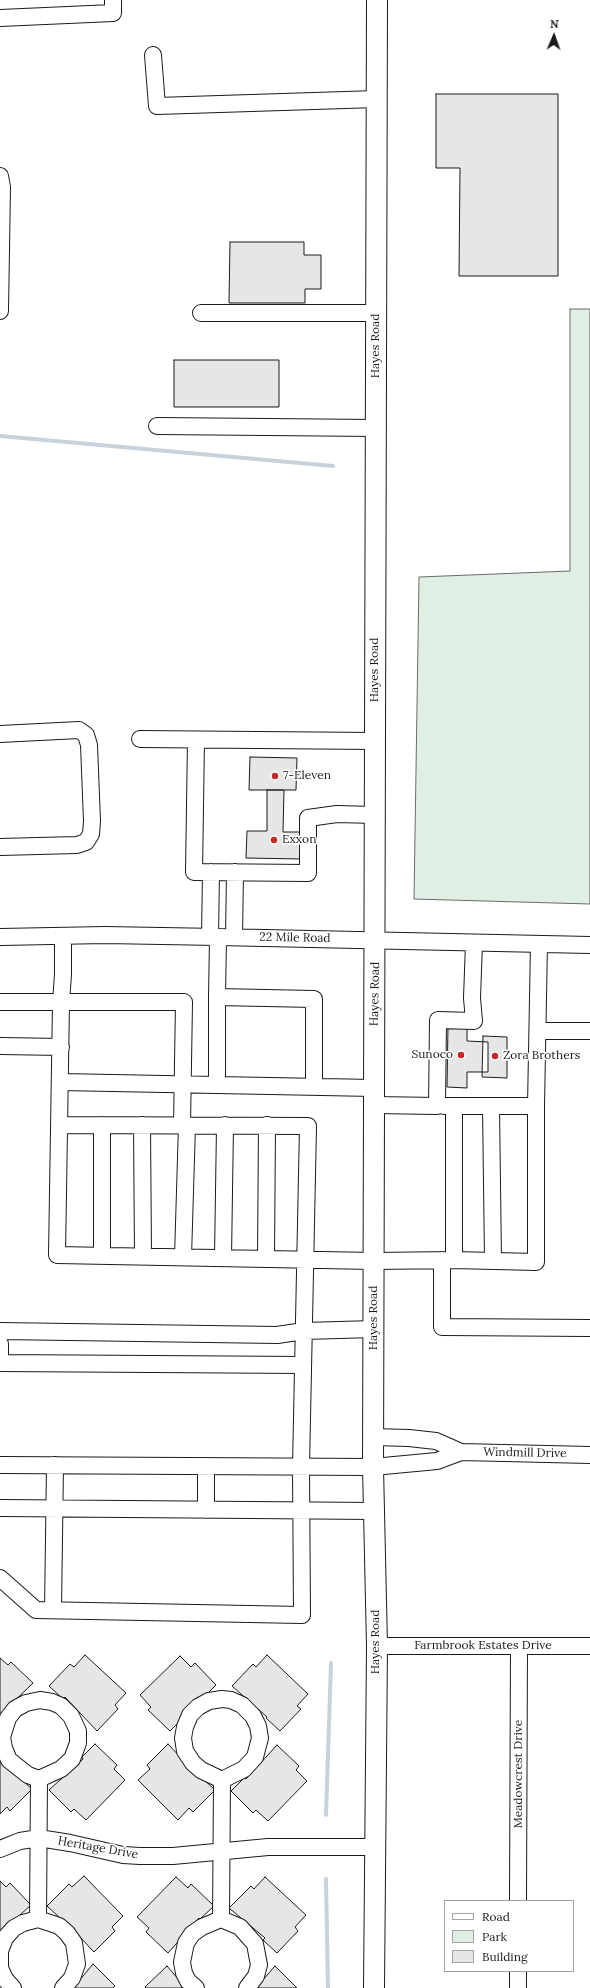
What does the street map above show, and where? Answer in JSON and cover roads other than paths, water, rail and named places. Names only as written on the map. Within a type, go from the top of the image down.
[{"type":"main road","name":"Hayes Road","points":[[374,1988],[377,1646],[373,1437],[376,815],[377,0]]},
{"type":"street","points":[[0,18],[113,13],[113,0]]},
{"type":"street","points":[[153,55],[157,106],[377,99]]},
{"type":"street","points":[[0,176],[2,218],[0,311]]},
{"type":"street","points":[[201,313],[377,313]]},
{"type":"street","points":[[157,426],[376,428]]},
{"type":"street","points":[[0,734],[79,730],[86,735],[89,745],[92,821],[91,834],[86,842],[77,845],[0,847]]},
{"type":"street","points":[[140,739],[375,741]]},
{"type":"street","points":[[196,740],[194,872],[308,873],[308,818],[337,814],[376,815]]},
{"type":"street","points":[[211,872],[220,937]]},
{"type":"street","points":[[217,1085],[217,997],[220,937],[235,872]]},
{"type":"street","points":[[63,936],[64,974],[61,1003],[57,1255],[306,1260],[448,1260],[536,1262],[536,1106],[539,944]]},
{"type":"street","name":"22 Mile Road","points":[[0,937],[220,937],[590,945]]},
{"type":"street","points":[[437,1106],[438,1020],[474,1021],[472,998],[474,943]]},
{"type":"street","points":[[217,997],[314,999],[314,1086]]},
{"type":"street","points":[[0,1002],[184,1002],[182,1085],[184,1125],[183,1257]]},
{"type":"street","points":[[538,1031],[590,1031]]},
{"type":"street","points":[[0,1046],[61,1047]]},
{"type":"street","points":[[60,1082],[314,1086],[374,1097],[437,1106],[536,1106]]},
{"type":"street","points":[[454,1106],[448,1260],[442,1327],[590,1328]]},
{"type":"street","points":[[491,1106],[493,1261]]},
{"type":"street","points":[[0,1578],[36,1610],[302,1614],[301,1468],[308,1126],[59,1125]]},
{"type":"street","points":[[102,1125],[102,1256]]},
{"type":"street","points":[[142,1125],[143,1256]]},
{"type":"street","points":[[223,1258],[224,1125]]},
{"type":"street","points":[[266,1259],[267,1126]]},
{"type":"street","points":[[0,1331],[277,1335],[304,1331],[374,1329]]},
{"type":"street","points":[[0,1344],[0,1363],[303,1366]]},
{"type":"street","name":"Windmill Drive","points":[[373,1437],[436,1441],[461,1452]]},
{"type":"street","name":"Windmill Drive","points":[[0,1465],[301,1468],[373,1467],[437,1461],[461,1452],[590,1455]]},
{"type":"street","points":[[53,1610],[55,1466]]},
{"type":"street","points":[[206,1466],[206,1510]]},
{"type":"street","points":[[0,1508],[375,1511]]},
{"type":"street","name":"Farmbrook Estates Drive","points":[[377,1646],[590,1646]]},
{"type":"street","name":"Meadowcrest Drive","points":[[518,1900],[519,1646]]},
{"type":"street","points":[[222,1699],[231,1700],[242,1705],[253,1716],[258,1726],[260,1738],[255,1757],[244,1769],[222,1780],[201,1770],[193,1763],[186,1751],[183,1738],[185,1727],[190,1715],[198,1707],[209,1701],[222,1699]]},
{"type":"street","points":[[40,1700],[52,1702],[61,1706],[71,1716],[78,1731],[78,1743],[72,1759],[61,1769],[39,1779],[28,1775],[10,1760],[4,1748],[2,1737],[8,1718],[15,1709],[26,1703],[40,1700]]},
{"type":"street","points":[[38,1919],[39,1779]]},
{"type":"street","points":[[221,1919],[222,1780]]},
{"type":"street","name":"Heritage Drive","points":[[0,1849],[20,1841],[39,1838],[70,1842],[104,1852],[134,1856],[173,1856],[268,1847],[375,1847]]},
{"type":"street","points":[[13,1988],[5,1979],[0,1968],[0,1951],[5,1938],[14,1928],[23,1923],[38,1919],[59,1926],[67,1933],[74,1943],[77,1964],[72,1978],[63,1988]]},
{"type":"street","points":[[196,1988],[188,1981],[184,1973],[182,1962],[185,1947],[192,1934],[202,1927],[221,1919],[240,1927],[255,1944],[259,1965],[256,1976],[247,1988]]},
{"type":"street","points":[[518,1972],[518,1988]]},
{"type":"waterway","points":[[0,436],[333,466]]},
{"type":"waterway","points":[[326,1815],[331,1663]]},
{"type":"waterway","points":[[326,1879],[328,1988]]},
{"type":"place","name":"7-Eleven","points":[[275,776]]},
{"type":"place","name":"Exxon","points":[[274,840]]},
{"type":"place","name":"Sunoco","points":[[461,1055]]},
{"type":"place","name":"Zora Brothers","points":[[495,1056]]}]
